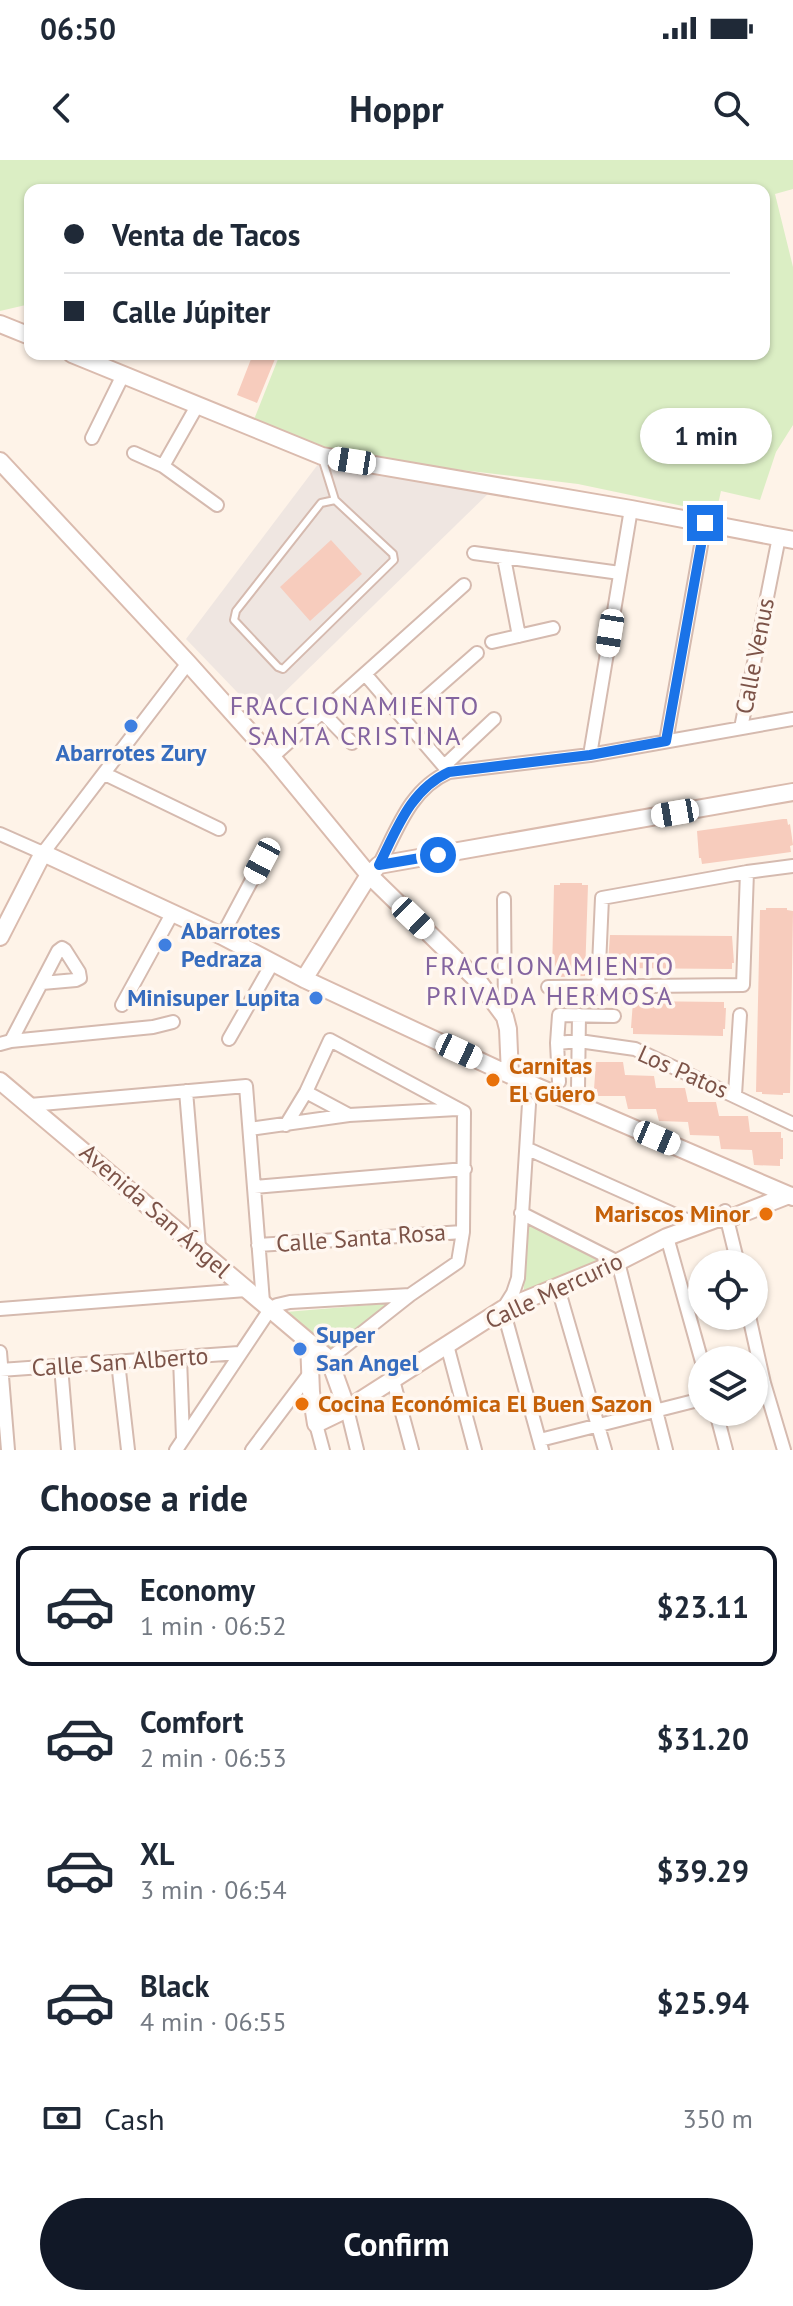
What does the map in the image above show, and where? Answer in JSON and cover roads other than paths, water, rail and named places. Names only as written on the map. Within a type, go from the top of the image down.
[{"type":"street","points":[[0,324],[24,334]]},
{"type":"street","points":[[87,360],[322,456],[786,538]]},
{"type":"street","points":[[92,438],[123,375]]},
{"type":"street","points":[[163,466],[197,406]]},
{"type":"street","points":[[134,453],[163,466],[217,505]]},
{"type":"street","points":[[0,461],[479,982],[505,1017]]},
{"type":"street","points":[[590,755],[631,509]]},
{"type":"street","points":[[666,741],[705,523]]},
{"type":"street","name":"Calle Venus","points":[[741,728],[786,538]]},
{"type":"street","points":[[474,553],[620,573]]},
{"type":"street","points":[[504,558],[519,636]]},
{"type":"street","points":[[272,757],[464,585]]},
{"type":"street","points":[[492,642],[553,628]]},
{"type":"street","points":[[403,718],[477,653]]},
{"type":"street","points":[[0,937],[43,853],[188,663]]},
{"type":"street","points":[[365,674],[447,769]]},
{"type":"street","points":[[322,712],[352,743]]},
{"type":"street","points":[[304,979],[374,870],[417,794],[447,769],[494,719]]},
{"type":"street","points":[[447,769],[590,755],[793,719]]},
{"type":"street","points":[[105,774],[219,829]]},
{"type":"street","points":[[374,870],[793,792]]},
{"type":"street","points":[[0,834],[173,912],[304,979],[510,1075],[785,1193]]},
{"type":"street","points":[[222,936],[262,861]]},
{"type":"street","points":[[598,988],[602,898],[793,866]]},
{"type":"street","points":[[548,987],[743,985],[747,872]]},
{"type":"street","points":[[504,899],[505,1017],[510,1075]]},
{"type":"street","points":[[122,1005],[173,912]]},
{"type":"street","points":[[229,1039],[273,962]]},
{"type":"street","points":[[6,1043],[42,983]]},
{"type":"street","points":[[559,1082],[559,1015],[614,1016]]},
{"type":"street","points":[[578,1090],[579,1015]]},
{"type":"street","points":[[735,1095],[740,1015]]},
{"type":"street","points":[[6,1043],[103,1034],[173,1022]]},
{"type":"street","points":[[286,1125],[306,1092],[330,1040],[464,1112],[463,1232],[458,1262],[410,1295],[329,1359]]},
{"type":"street","name":"Los Patos","points":[[557,1043],[579,1041],[635,1049],[793,1124]]},
{"type":"street","name":"Avenida San Ángel","points":[[0,1081],[329,1359],[347,1409],[357,1450]]},
{"type":"street","points":[[30,1105],[246,1086],[258,1245],[267,1305],[179,1444]]},
{"type":"street","points":[[186,1091],[199,1248]]},
{"type":"street","points":[[306,1092],[349,1115]]},
{"type":"street","points":[[529,1104],[518,1278],[503,1309],[541,1445],[598,1426],[688,1403]]},
{"type":"street","points":[[250,1129],[349,1115],[460,1109]]},
{"type":"street","points":[[528,1149],[700,1226]]},
{"type":"street","points":[[254,1187],[465,1169]]},
{"type":"street","name":"Calle Mercurio","points":[[316,1424],[347,1409],[503,1309],[618,1262],[667,1237],[785,1193]]},
{"type":"street","points":[[521,1213],[618,1262],[666,1450]]},
{"type":"street","points":[[723,1216],[734,1250]]},
{"type":"street","name":"Calle Santa Rosa","points":[[258,1245],[463,1232]]},
{"type":"street","points":[[667,1237],[698,1346]]},
{"type":"street","points":[[558,1288],[605,1450]]},
{"type":"street","points":[[0,1309],[246,1290]]},
{"type":"street","points":[[267,1305],[410,1295]]},
{"type":"street","points":[[309,1342],[316,1424],[323,1450]]},
{"type":"street","points":[[447,1345],[475,1450]]},
{"type":"street","points":[[0,1352],[8,1450]]},
{"type":"street","name":"Calle San Alberto","points":[[1,1370],[239,1353]]},
{"type":"street","points":[[179,1444],[180,1358]]},
{"type":"street","points":[[118,1362],[128,1450]]},
{"type":"street","points":[[61,1366],[68,1450]]},
{"type":"street","points":[[256,1447],[310,1373]]},
{"type":"street","points":[[393,1380],[412,1450]]},
{"type":"street","points":[[768,1408],[784,1450]]},
{"type":"street","points":[[720,1426],[726,1450]]},
{"type":"lane","points":[[322,456],[335,500],[393,554],[394,560],[283,669],[234,620],[236,611],[321,503],[335,500]]},
{"type":"place","name":"Abarrotes Zury","points":[[131,726]]},
{"type":"place","name":"Abarrotes Pedraza","points":[[165,945]]},
{"type":"place","name":"Minisuper Lupita","points":[[316,998]]},
{"type":"place","name":"Carnitas El Güero","points":[[493,1080]]},
{"type":"place","name":"Mariscos Minor","points":[[766,1214]]},
{"type":"place","name":"Super San Angel","points":[[300,1349]]},
{"type":"place","name":"Cocina Económica El Buen Sazon","points":[[302,1404]]},
{"type":"district","name":"FRACCIONAMIENTO SANTA CRISTINA","points":[[355,721]]},
{"type":"district","name":"FRACCIONAMIENTO PRIVADA HERMOSA","points":[[550,981]]}]
